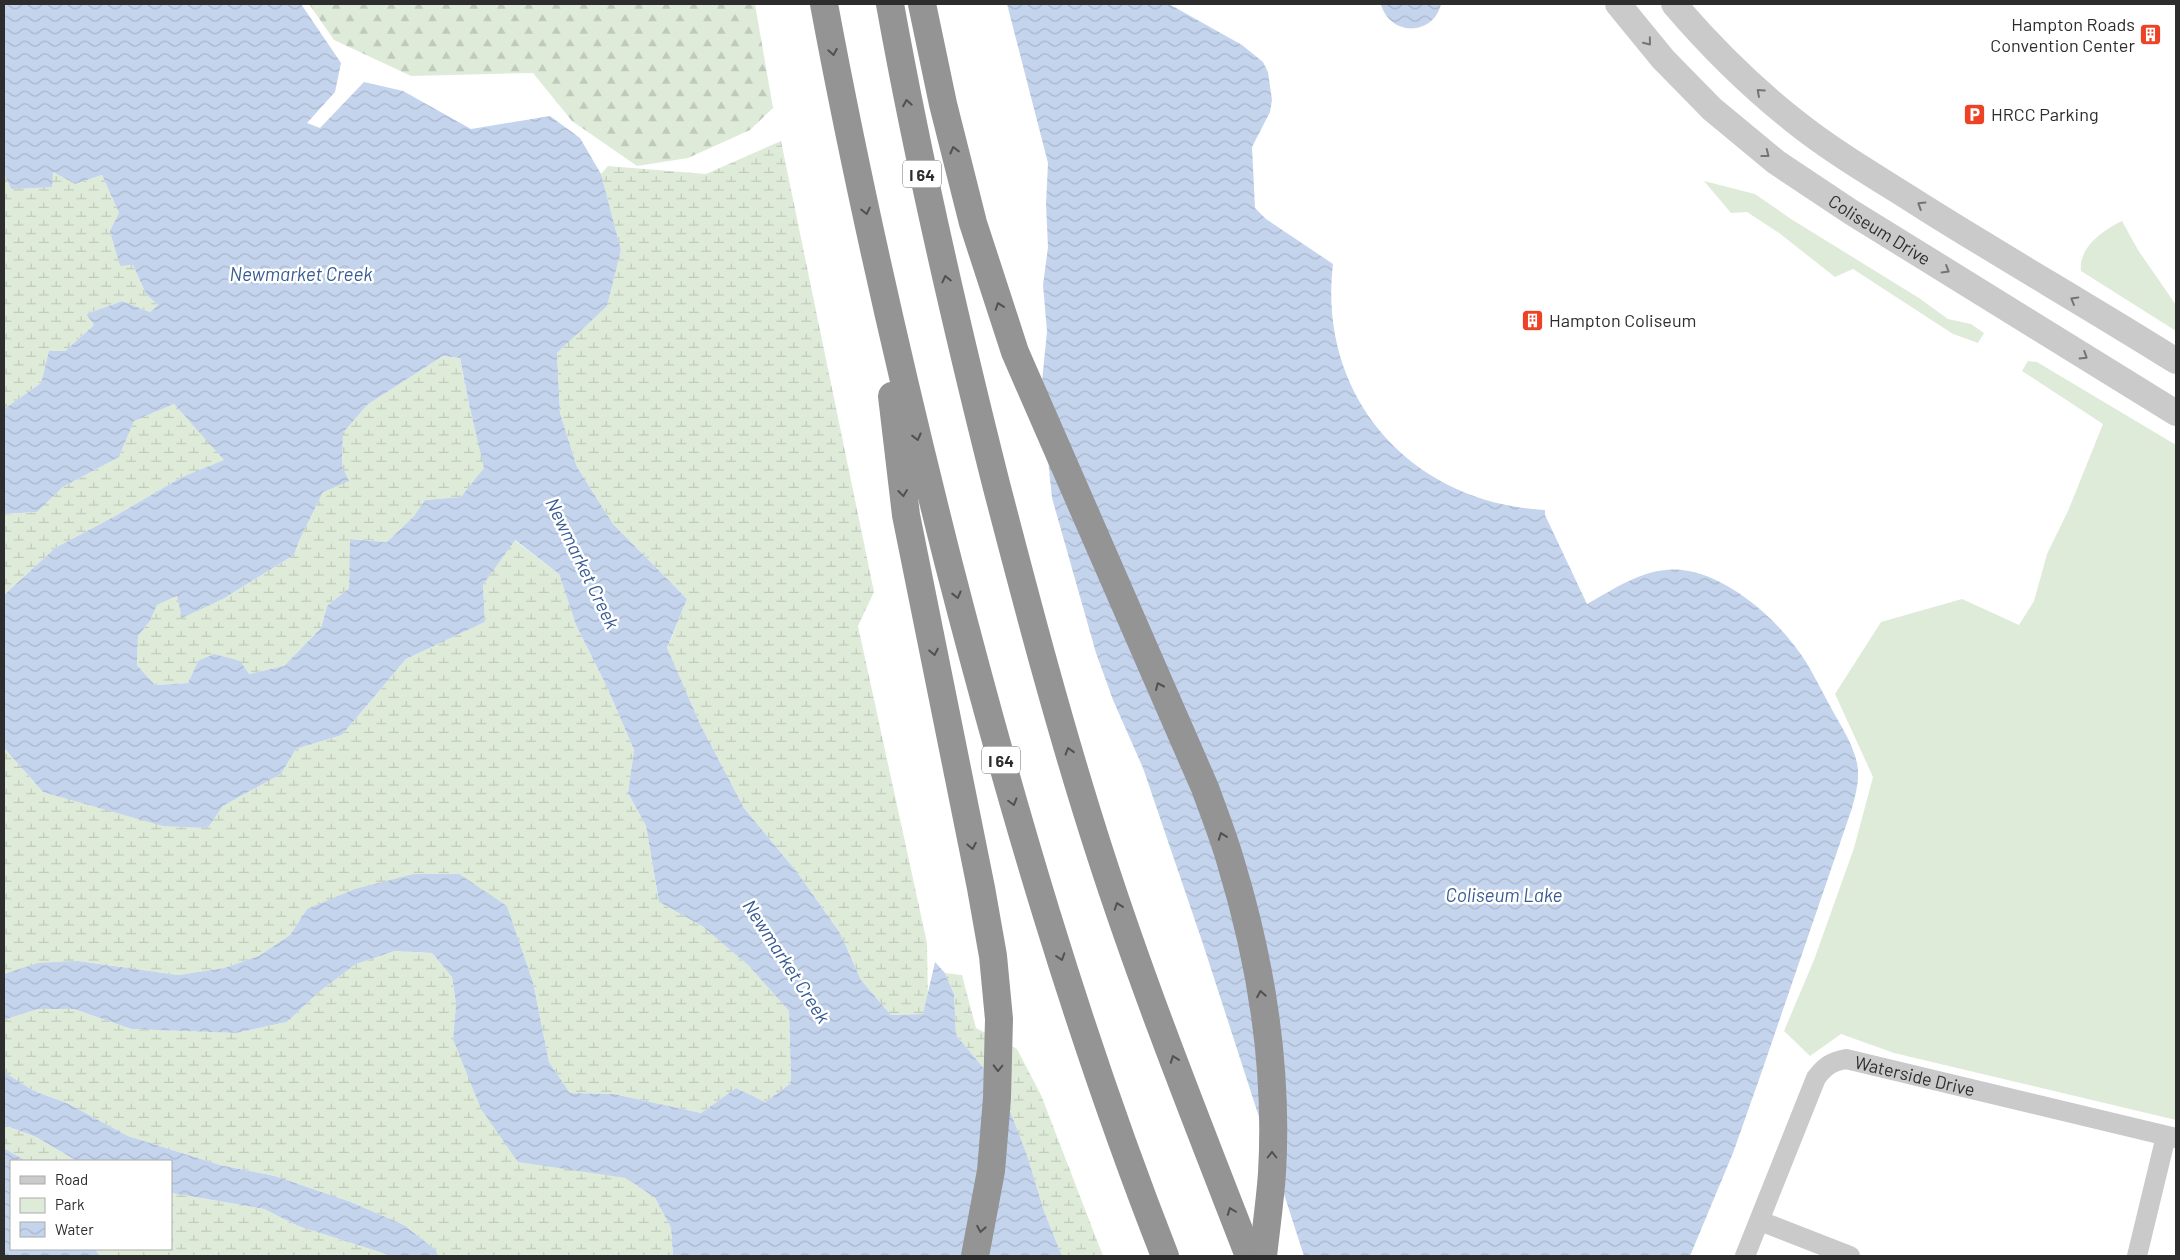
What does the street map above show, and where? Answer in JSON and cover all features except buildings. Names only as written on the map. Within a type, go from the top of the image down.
[{"type":"highway","name":"I 64","points":[[824,4],[875,253],[909,404],[1002,762],[1082,1023],[1165,1256]]},
{"type":"highway","name":"I 64","points":[[890,4],[911,122],[960,343],[1022,585],[1062,730],[1135,954],[1249,1256]]},
{"type":"highway","points":[[922,4],[942,104],[973,223],[1015,352],[1205,788],[1231,862],[1250,932],[1269,1060],[1272,1099],[1272,1173],[1263,1256]]},
{"type":"highway","points":[[875,253],[906,515],[993,956],[999,1019],[997,1098],[991,1171],[975,1256]]},
{"type":"street","name":"Coliseum Drive","points":[[1618,4],[1663,59],[1712,109],[1776,162],[1851,212],[2176,413]]},
{"type":"street","points":[[1674,4],[1740,75],[1794,121],[1845,157],[1953,226],[2176,361]]},
{"type":"street","name":"Waterside Drive","points":[[1745,1256],[1816,1078],[1824,1068],[1833,1062],[1846,1059],[2171,1137]]},
{"type":"street","points":[[2137,1256],[2171,1137]]},
{"type":"street","points":[[1760,1222],[1850,1256]]},
{"type":"green space","points":[[309,4],[755,4],[773,108],[750,130],[688,158],[637,166],[572,121],[533,73],[411,76],[334,40]]},
{"type":"green space","points":[[781,141],[874,592],[858,626],[927,943],[928,1000],[924,1014],[891,1015],[861,980],[840,933],[797,872],[744,808],[701,726],[667,649],[687,599],[613,524],[577,467],[560,413],[557,353],[607,305],[621,250],[601,174],[608,166],[706,174]]},
{"type":"green space","points":[[53,172],[75,184],[102,175],[119,213],[121,266],[133,265],[146,294],[158,305],[150,312],[122,301],[86,314],[94,325],[65,351],[49,352],[41,383],[4,409],[4,173],[11,189]]},
{"type":"green space","points":[[1704,181],[1755,194],[1791,219],[1919,298],[1948,319],[1971,324],[1984,333],[1978,343],[1953,334],[1853,269],[1835,277],[1779,233],[1747,212],[1731,213]]},
{"type":"green space","points":[[2122,221],[2138,250],[2176,305],[2176,331],[2081,271],[2083,255],[2088,247],[2107,229]]},
{"type":"green space","points":[[443,356],[460,358],[485,468],[461,497],[425,500],[414,516],[387,542],[351,539],[349,588],[327,606],[321,628],[284,666],[249,674],[198,661],[188,683],[155,685],[137,665],[138,636],[150,621],[157,605],[177,596],[183,617],[223,599],[294,555],[323,492],[342,466],[343,433],[367,405]]},
{"type":"green space","points":[[2028,361],[2037,362],[2176,445],[2176,1120],[1894,1053],[1841,1034],[1810,1056],[1784,1031],[1814,960],[1854,848],[1873,777],[1835,694],[1881,622],[1962,599],[2019,625],[2034,601],[2047,554],[2068,511],[2103,424],[2022,371]]},
{"type":"green space","points":[[174,404],[225,460],[182,477],[55,548],[4,595],[4,514],[37,512],[63,487],[119,457],[134,421]]},
{"type":"green space","points":[[514,540],[559,574],[576,625],[607,687],[634,750],[628,793],[646,826],[659,902],[702,926],[749,966],[789,1011],[791,1083],[765,1102],[736,1088],[701,1113],[614,1094],[570,1093],[549,1062],[533,982],[507,906],[307,909],[290,935],[260,956],[224,968],[178,975],[78,961],[4,974],[4,748],[43,792],[208,828],[223,806],[281,774],[296,749],[342,735],[406,659],[485,622],[483,585]]},
{"type":"green space","points":[[395,951],[432,953],[452,977],[456,1004],[453,1039],[626,1178],[655,1198],[671,1228],[673,1256],[438,1256],[436,1250],[404,1225],[351,1202],[275,1176],[220,1165],[128,1136],[67,1103],[34,1091],[4,1072],[4,1020],[38,1009],[74,1009],[131,1029],[236,1033],[287,1022],[319,992],[356,964]]},
{"type":"green space","points":[[945,973],[962,975],[976,1028],[1017,1049],[1041,1095],[1103,1256],[1062,1256],[1044,1211],[1027,1155],[1002,1090],[956,1035],[954,994]]},
{"type":"green space","points":[[4,1125],[36,1137],[75,1160],[24,1160],[4,1148]]},
{"type":"green space","points":[[172,1193],[264,1209],[298,1226],[392,1256],[100,1256],[96,1250],[172,1250]]},
{"type":"water","name":"Newmarket Creek","points":[[4,4],[301,4],[341,63],[335,92],[307,123],[320,128],[364,82],[403,91],[471,129],[550,116],[580,138],[601,174],[621,250],[607,306],[557,353],[560,413],[577,467],[613,524],[687,599],[667,648],[701,726],[744,808],[797,872],[840,933],[861,980],[891,1015],[923,1014],[935,962],[945,973],[954,994],[956,1035],[1002,1090],[1027,1155],[1044,1211],[1062,1256],[673,1256],[671,1228],[655,1198],[626,1178],[518,1162],[481,1109],[453,1039],[456,1004],[452,977],[432,953],[395,951],[356,964],[319,992],[287,1022],[236,1033],[131,1029],[74,1009],[38,1009],[4,1020],[4,974],[38,963],[78,961],[178,975],[224,968],[259,956],[290,935],[307,909],[355,889],[414,874],[459,874],[507,906],[533,982],[549,1062],[570,1093],[614,1094],[701,1113],[736,1088],[765,1102],[791,1083],[789,1011],[749,966],[702,926],[659,902],[646,826],[628,793],[634,750],[607,687],[576,625],[559,574],[515,540],[483,585],[485,622],[406,659],[342,735],[296,749],[281,774],[223,806],[208,828],[163,826],[43,792],[4,748],[4,595],[55,548],[182,477],[224,460],[174,404],[134,421],[119,457],[63,487],[37,512],[4,514],[4,409],[41,383],[49,351],[65,351],[94,325],[86,314],[122,301],[150,312],[158,305],[146,294],[133,265],[120,266],[110,231],[119,213],[102,175],[75,184],[53,172],[52,187],[11,189],[4,173]],"holes":[[[443,356],[460,358],[484,468],[461,497],[425,500],[414,516],[387,542],[350,539],[349,588],[327,606],[321,628],[284,666],[249,674],[240,661],[214,654],[198,661],[188,683],[155,685],[137,665],[138,636],[150,621],[157,605],[177,596],[182,618],[223,599],[294,555],[323,492],[349,481],[342,466],[343,433],[367,405]]]},
{"type":"water","name":"Coliseum Lake","points":[[1007,4],[1169,4],[1242,45],[1263,62],[1268,72],[1272,100],[1270,112],[1252,147],[1255,208],[1266,219],[1333,264],[1332,313],[1341,358],[1358,399],[1383,435],[1415,464],[1454,487],[1497,503],[1545,510],[1545,515],[1587,604],[1621,585],[1656,571],[1682,570],[1700,574],[1718,581],[1735,591],[1752,603],[1783,631],[1809,668],[1843,728],[1853,749],[1858,769],[1857,786],[1852,808],[1733,1153],[1690,1256],[1304,1256],[1203,944],[1143,768],[1113,700],[1096,653],[1052,498],[1041,392],[1047,331],[1043,285],[1048,247],[1046,204],[1048,163]]},
{"type":"water","points":[[1381,4],[1441,4],[1436,15],[1429,22],[1421,27],[1411,28],[1401,27],[1393,22],[1386,15]]},
{"type":"water","points":[[4,1072],[34,1091],[67,1103],[128,1136],[220,1165],[275,1176],[351,1202],[404,1225],[436,1250],[438,1256],[392,1256],[298,1226],[264,1209],[172,1193],[172,1160],[75,1160],[36,1137],[4,1125]]},
{"type":"water","points":[[4,1148],[24,1160],[10,1160],[10,1250],[96,1250],[100,1256],[4,1256]]},
{"type":"place","name":"Hampton Roads Convention Center","points":[[2151,34]]},
{"type":"place","name":"HRCC Parking","points":[[1975,114]]},
{"type":"place","name":"Hampton Coliseum","points":[[1533,320]]}]
